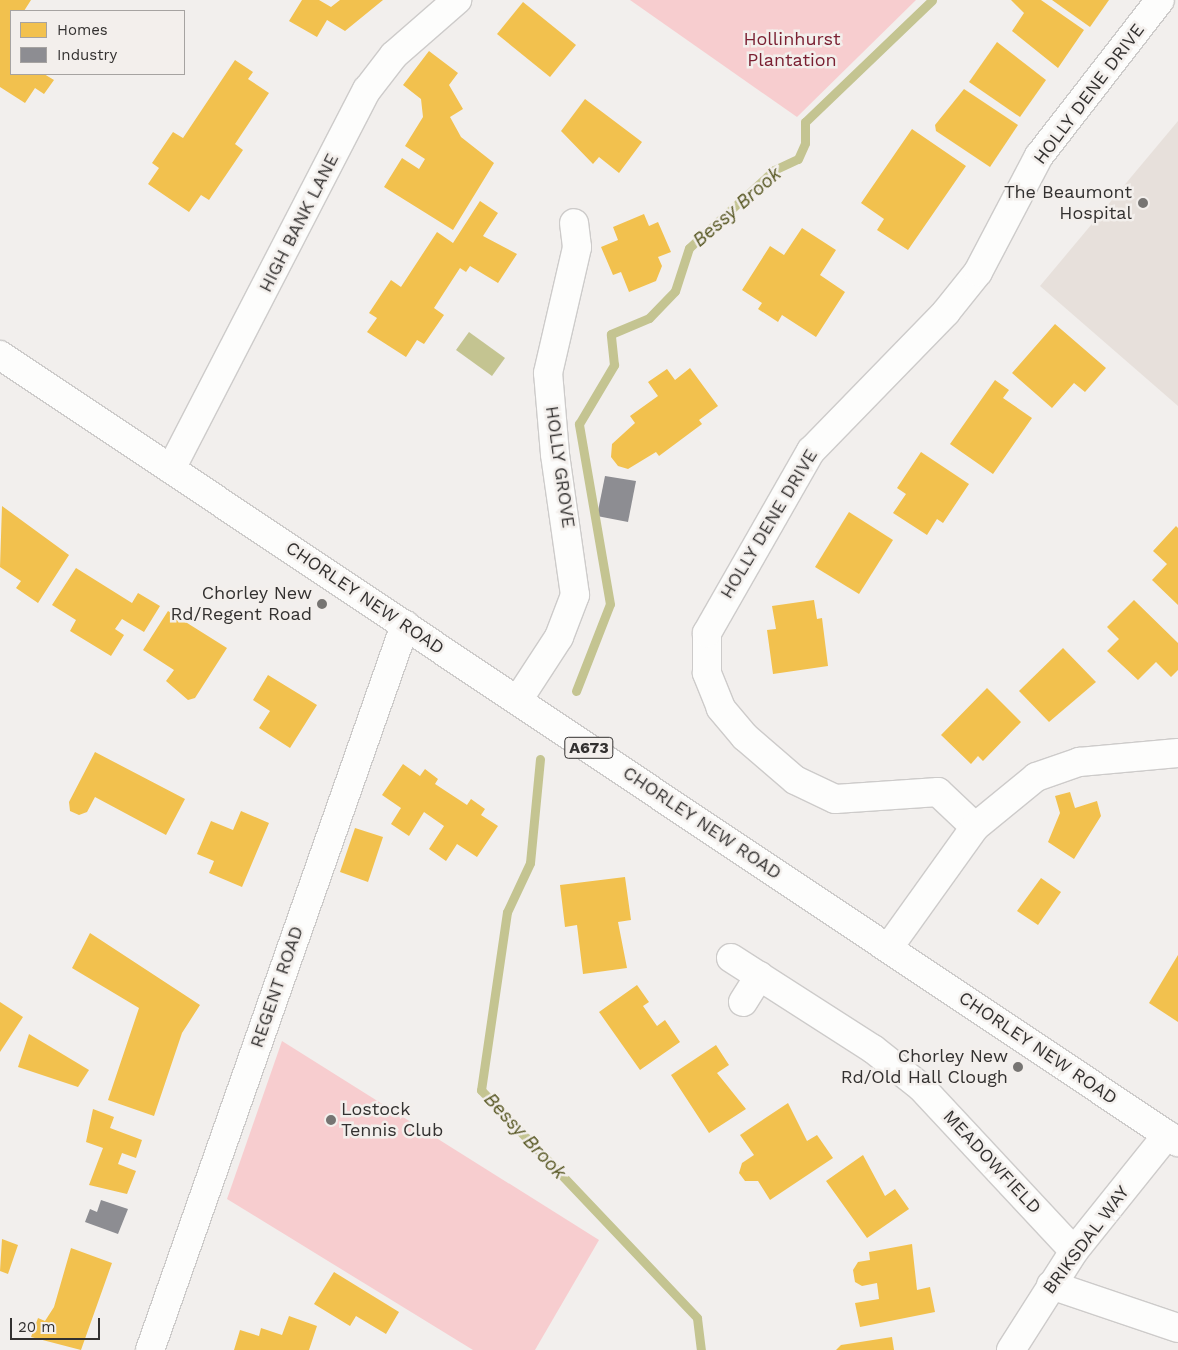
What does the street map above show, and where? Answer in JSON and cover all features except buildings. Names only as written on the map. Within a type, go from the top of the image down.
[{"type":"main road","name":"HIGH BANK LANE","points":[[171,469],[367,90],[394,55],[457,0]]},
{"type":"main road","name":"HOLLY DENE DRIVE","points":[[975,826],[938,792],[835,799],[795,780],[745,737],[721,708],[707,673],[707,632],[811,450],[946,312],[978,272],[1039,156],[1160,0]]},
{"type":"main road","name":"HOLLY GROVE","points":[[518,700],[559,637],[575,595],[555,454],[548,373],[577,247],[572,217]]},
{"type":"main road","name":"CHORLEY NEW ROAD","points":[[0,355],[1172,1138]]},
{"type":"main road","name":"REGENT ROAD","points":[[150,1350],[404,624]]},
{"type":"main road","points":[[889,948],[975,826],[1036,777],[1056,766],[1178,753]]},
{"type":"main road","name":"MEADOWFIELD","points":[[731,958],[873,1049],[922,1087],[1074,1251]]},
{"type":"main road","points":[[743,1002],[759,976]]},
{"type":"main road","name":"BRIKSDAL WAY","points":[[1011,1350],[1074,1251],[1172,1138]]},
{"type":"main road","points":[[1051,1285],[1178,1328]]},
{"type":"shaded area","name":"The Beaumont Hospital","points":[[1178,121],[1178,406],[1040,286]]},
{"type":"shaded area","points":[[469,332],[505,358],[492,376],[456,350]]},
{"type":"green space","name":"Hollinhurst Plantation","points":[[630,0],[916,0],[797,117]]},
{"type":"green space","name":"Lostock Tennis Club","points":[[282,1041],[599,1240],[535,1350],[473,1350],[227,1199]]},
{"type":"waterway","name":"Bessy Brook","points":[[576,691],[610,604],[579,424],[614,365],[611,334],[649,318],[675,291],[689,248],[774,170],[798,159],[805,143],[805,122],[932,0]]},
{"type":"waterway","name":"Bessy Brook","points":[[540,759],[530,863],[507,912],[481,1090],[697,1318],[701,1350]]},
{"type":"place","name":"The Beaumont Hospital","points":[[1143,203]]},
{"type":"place","name":"Chorley New Rd/Regent Road","points":[[322,604]]},
{"type":"place","name":"Chorley New Rd/Old Hall Clough","points":[[1018,1067]]},
{"type":"place","name":"Lostock Tennis Club","points":[[331,1120]]}]
